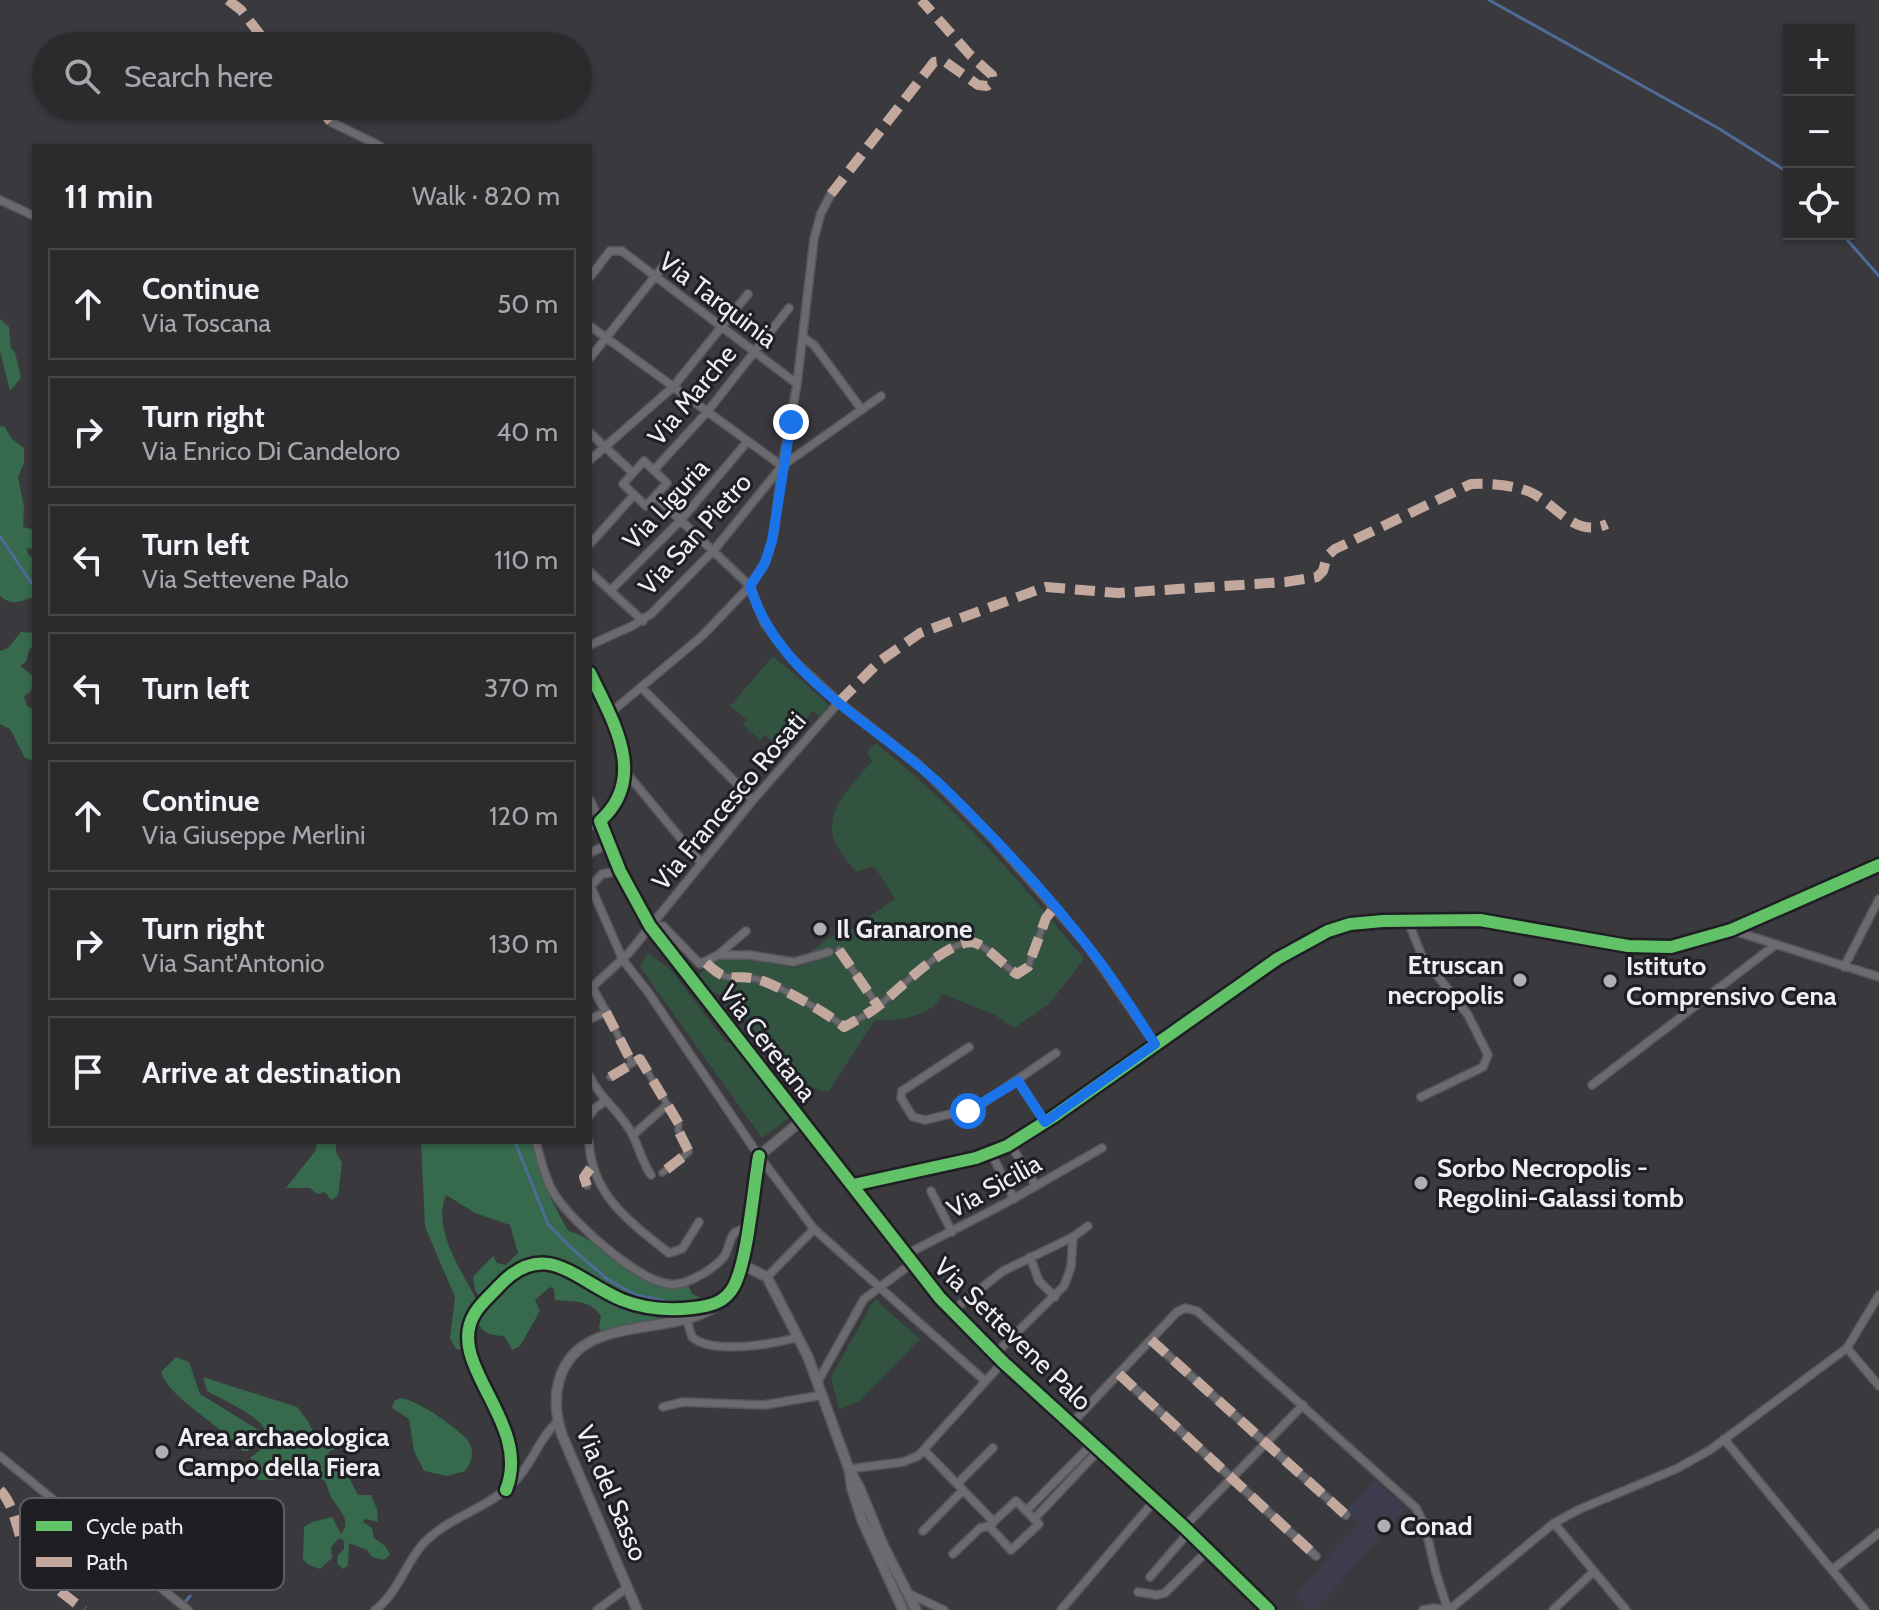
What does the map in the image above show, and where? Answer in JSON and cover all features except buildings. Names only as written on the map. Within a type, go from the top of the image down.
[{"type":"street","points":[[331,122],[376,144]]},
{"type":"street","points":[[609,714],[695,643],[750,586],[764,565],[772,541],[797,384],[814,239],[821,213],[831,194]]},
{"type":"street","points":[[0,200],[32,215]]},
{"type":"street","name":"Via Tarquinia","points":[[592,274],[608,253],[622,251],[797,384]]},
{"type":"street","points":[[592,356],[668,260]]},
{"type":"street","points":[[592,458],[673,387],[748,294]]},
{"type":"street","name":"Via Marche","points":[[654,470],[707,412],[789,308]]},
{"type":"street","points":[[592,327],[782,466]]},
{"type":"street","points":[[803,337],[814,345],[862,410]]},
{"type":"street","points":[[782,466],[881,396]]},
{"type":"street","points":[[592,435],[633,473]]},
{"type":"street","name":"Via Liguria","points":[[611,590],[681,520],[747,442]]},
{"type":"street","points":[[644,461],[654,470],[667,483],[646,506],[623,484],[644,461]]},
{"type":"street","name":"Via San Pietro","points":[[592,644],[643,621],[714,550],[782,466]]},
{"type":"street","points":[[592,542],[634,495]]},
{"type":"street","points":[[655,496],[750,586],[772,635],[800,667],[939,783],[1054,908],[1102,965],[1155,1044]]},
{"type":"street","points":[[592,574],[643,621]]},
{"type":"street","points":[[592,677],[621,741],[624,770],[617,800],[600,821],[592,825]]},
{"type":"street","points":[[641,687],[753,800]]},
{"type":"street","name":"Via Francesco Rosati","points":[[592,987],[623,960],[753,800],[839,702]]},
{"type":"street","points":[[624,770],[701,863]]},
{"type":"street","name":"Via Ceretana","points":[[592,804],[620,871],[650,926],[853,1185]]},
{"type":"street","points":[[592,852],[608,844]]},
{"type":"street","points":[[853,1185],[991,1153],[1010,1144],[1277,959],[1316,936],[1360,923],[1480,920],[1619,944],[1654,948],[1688,944],[1731,930],[1879,865]]},
{"type":"street","points":[[592,883],[602,874],[620,871]]},
{"type":"street","points":[[592,890],[623,960],[759,1156],[814,1229],[985,1381]]},
{"type":"street","points":[[1844,967],[1879,899]]},
{"type":"street","points":[[706,963],[721,978],[757,979],[831,1015],[844,1027],[878,1006],[954,946],[978,943],[1017,974],[1028,967],[1046,918],[1054,908]]},
{"type":"street","points":[[1408,921],[1419,951],[1468,1015],[1488,1055],[1483,1067],[1421,1097]]},
{"type":"street","points":[[650,926],[663,926],[700,964],[718,955],[746,931]]},
{"type":"street","points":[[1731,930],[1879,977]]},
{"type":"street","points":[[1592,1085],[1775,945]]},
{"type":"street","points":[[839,950],[878,1006]]},
{"type":"street","points":[[718,955],[749,955],[794,962],[829,952]]},
{"type":"street","points":[[592,990],[632,1063]]},
{"type":"street","points":[[593,1017],[606,1012]]},
{"type":"street","points":[[969,1047],[902,1091],[901,1098],[913,1117],[925,1120],[968,1111],[1018,1081],[1056,1053]]},
{"type":"street","points":[[610,1077],[640,1059],[679,1124],[678,1130],[689,1152],[662,1173]]},
{"type":"street","points":[[1018,1081],[1045,1122]]},
{"type":"street","points":[[592,1087],[633,1135],[651,1175]]},
{"type":"street","points":[[592,1112],[606,1101]]},
{"type":"street","points":[[619,1115],[626,1105]]},
{"type":"street","points":[[633,1135],[667,1105]]},
{"type":"street","points":[[506,1490],[512,1468],[510,1442],[504,1423],[472,1360],[468,1340],[475,1314],[511,1275],[529,1264],[552,1263],[637,1305],[665,1309],[713,1305],[731,1290],[741,1264],[759,1156],[801,1121]]},
{"type":"street","points":[[537,1144],[551,1187],[576,1221],[608,1250],[661,1283],[680,1284],[704,1271],[725,1255],[735,1232],[747,1228]]},
{"type":"street","points":[[589,1144],[600,1186],[612,1205],[669,1253],[682,1249],[699,1222]]},
{"type":"street","points":[[1010,1144],[1036,1186]]},
{"type":"street","name":"Via Sicilia","points":[[818,1381],[860,1304],[908,1260],[1102,1148]]},
{"type":"street","points":[[991,1153],[1014,1199]]},
{"type":"street","points":[[587,1186],[584,1177],[593,1165]]},
{"type":"street","name":"Via Settevene Palo","points":[[853,1185],[908,1260],[952,1311],[1208,1550],[1263,1608]]},
{"type":"street","points":[[931,1191],[952,1232]]},
{"type":"street","points":[[952,1311],[996,1276],[1073,1237],[1088,1226]]},
{"type":"street","points":[[767,1277],[814,1229]]},
{"type":"street","points":[[849,1469],[903,1462],[915,1458],[924,1450],[985,1381],[1032,1315],[1064,1286],[1070,1272],[1073,1237]]},
{"type":"street","points":[[1030,1257],[1039,1281],[1055,1297]]},
{"type":"street","points":[[741,1264],[767,1277],[799,1337],[849,1469],[852,1489],[866,1529],[903,1610]]},
{"type":"street","points":[[1423,1610],[1448,1610],[1554,1523],[1683,1465],[1724,1439],[1847,1348],[1879,1295]]},
{"type":"street","name":"Via del Sasso","points":[[637,1610],[566,1447],[558,1421],[556,1399],[560,1380],[568,1361],[579,1349],[612,1334],[704,1313],[713,1305]]},
{"type":"street","points":[[1072,1423],[1179,1310],[1189,1308],[1197,1311],[1418,1512],[1427,1531],[1448,1610]]},
{"type":"street","points":[[686,1318],[692,1337],[705,1343],[757,1346],[799,1337]]},
{"type":"street","points":[[1151,1340],[1346,1515]]},
{"type":"street","points":[[1847,1348],[1879,1386]]},
{"type":"street","points":[[1119,1374],[1316,1556]]},
{"type":"street","points":[[663,1407],[680,1402],[764,1405],[823,1395]]},
{"type":"street","points":[[1150,1577],[1231,1478],[1303,1405]]},
{"type":"street","points":[[375,1610],[423,1544],[449,1523],[506,1490],[522,1473],[558,1421]]},
{"type":"street","points":[[1724,1439],[1865,1610]]},
{"type":"street","points":[[1026,1511],[1096,1446]]},
{"type":"street","points":[[1034,1519],[1096,1446]]},
{"type":"street","points":[[923,1531],[993,1448]]},
{"type":"street","points":[[924,1450],[960,1487],[992,1524],[1011,1550],[1039,1524],[1016,1501],[992,1524],[980,1528],[953,1554]]},
{"type":"street","points":[[0,1456],[52,1498]]},
{"type":"street","points":[[849,1469],[916,1610]]},
{"type":"street","points":[[1061,1610],[1155,1500]]},
{"type":"street","points":[[1554,1523],[1626,1610]]},
{"type":"street","points":[[1832,1570],[1879,1533]]},
{"type":"street","points":[[1138,1592],[1157,1595],[1168,1592],[1208,1550]]},
{"type":"street","points":[[1553,1610],[1593,1572]]},
{"type":"street","points":[[597,1610],[628,1587]]},
{"type":"street","points":[[164,1590],[188,1610]]},
{"type":"street","points":[[907,1593],[944,1610]]},
{"type":"shaded area","points":[[1374,1480],[1406,1508],[1315,1610],[1311,1610],[1295,1595],[1359,1523],[1346,1511]]},
{"type":"green space","points":[[0,319],[9,327],[11,348],[15,352],[21,378],[10,391],[0,351]]},
{"type":"green space","points":[[0,426],[5,427],[11,438],[24,448],[24,463],[18,477],[24,507],[23,527],[32,529],[32,549],[26,548],[32,557],[32,598],[11,602],[0,596]]},
{"type":"green space","points":[[21,632],[32,633],[32,647],[26,662],[20,666],[32,675],[32,687],[24,696],[27,706],[32,709],[32,760],[25,758],[10,729],[0,724],[0,651],[8,648]]},
{"type":"green space","points":[[773,656],[829,705],[819,716],[813,711],[781,748],[765,735],[760,740],[743,725],[747,720],[730,706]]},
{"type":"green space","points":[[875,743],[960,818],[1084,959],[1049,1004],[1014,1028],[995,1015],[942,994],[938,1002],[923,1013],[894,1020],[875,1020],[828,1092],[811,1087],[784,1068],[742,1014],[709,988],[699,974],[718,959],[735,956],[795,968],[834,955],[831,949],[803,957],[836,933],[840,937],[895,899],[876,869],[871,867],[856,872],[836,844],[832,829],[842,797],[872,761],[867,752]]},
{"type":"green space","points":[[648,953],[671,970],[789,1118],[762,1138],[640,967]]},
{"type":"green space","points":[[317,1144],[336,1144],[336,1152],[342,1163],[338,1196],[331,1200],[325,1192],[317,1194],[310,1188],[286,1188],[316,1150]]},
{"type":"green space","points":[[421,1144],[533,1144],[551,1199],[568,1231],[582,1236],[624,1266],[651,1279],[671,1287],[686,1280],[692,1294],[708,1301],[700,1308],[602,1332],[599,1328],[601,1316],[597,1311],[581,1302],[555,1300],[554,1289],[550,1287],[535,1300],[540,1311],[520,1346],[512,1350],[504,1336],[488,1333],[477,1322],[487,1308],[475,1290],[473,1277],[493,1256],[497,1263],[506,1265],[518,1253],[510,1225],[475,1213],[446,1195],[443,1208],[445,1235],[476,1299],[463,1332],[463,1350],[456,1349],[450,1338],[455,1297],[425,1227]]},
{"type":"green space","points":[[874,1300],[879,1300],[920,1339],[859,1402],[839,1409],[831,1377]]},
{"type":"green space","points":[[176,1357],[189,1362],[200,1394],[260,1431],[258,1444],[250,1445],[248,1451],[242,1451],[175,1393],[161,1372]]},
{"type":"green space","points":[[203,1377],[297,1407],[316,1438],[334,1440],[335,1448],[328,1453],[347,1474],[358,1495],[371,1495],[378,1522],[365,1519],[363,1522],[372,1528],[374,1538],[385,1546],[390,1555],[384,1560],[372,1557],[367,1550],[349,1543],[348,1566],[343,1569],[337,1563],[338,1555],[344,1549],[344,1541],[339,1538],[331,1547],[332,1558],[320,1569],[303,1560],[304,1527],[332,1517],[341,1534],[344,1529],[344,1516],[325,1481],[303,1470],[273,1480],[258,1480],[251,1466],[251,1457],[263,1446],[267,1437],[263,1427],[244,1411],[207,1391]]},
{"type":"green space","points":[[400,1398],[426,1409],[464,1436],[472,1453],[465,1471],[447,1476],[424,1471],[414,1451],[409,1419],[392,1408],[394,1401]]},
{"type":"waterway","points":[[1489,0],[1718,128],[1783,169]]},
{"type":"waterway","points":[[1847,240],[1879,276]]},
{"type":"waterway","points":[[0,536],[32,584]]},
{"type":"waterway","points":[[516,1144],[548,1224],[568,1245],[607,1279],[636,1295],[670,1302]]},
{"type":"waterway","points":[[186,1601],[190,1596]]},
{"type":"marked path","points":[[228,0],[241,10],[258,32]]},
{"type":"marked path","points":[[831,194],[934,62],[944,61],[978,85],[987,86],[993,81],[992,75],[921,0]]},
{"type":"marked path","points":[[839,702],[880,661],[920,633],[1037,590],[1046,587],[1118,593],[1285,582],[1317,577],[1323,571],[1327,556],[1335,549],[1471,484],[1520,488],[1534,494],[1577,524],[1586,527],[1607,524]]},
{"type":"marked path","points":[[706,963],[726,977],[757,979],[776,987],[815,1007],[844,1027],[877,1007],[928,964],[956,946],[978,944],[1017,974],[1028,967],[1046,918],[1054,908]]},
{"type":"marked path","points":[[839,950],[878,1006]]},
{"type":"marked path","points":[[606,1012],[632,1063]]},
{"type":"marked path","points":[[610,1077],[640,1059],[679,1124],[678,1130],[689,1152],[662,1173]]},
{"type":"marked path","points":[[587,1186],[584,1177],[593,1165]]},
{"type":"marked path","points":[[1151,1340],[1346,1515]]},
{"type":"marked path","points":[[1119,1374],[1316,1556]]},
{"type":"marked path","points":[[0,1490],[9,1504],[20,1536]]},
{"type":"marked path","points":[[59,1590],[84,1610]]},
{"type":"cycle path","points":[[592,677],[616,729],[624,767],[622,786],[615,804],[600,821],[620,871],[650,926],[940,1298],[1003,1362],[1184,1527],[1269,1610]]},
{"type":"cycle path","points":[[853,1185],[976,1158],[1007,1146],[1277,959],[1328,931],[1350,924],[1480,920],[1628,946],[1671,947],[1731,930],[1879,865]]},
{"type":"cycle path","points":[[506,1490],[511,1465],[508,1441],[470,1353],[468,1332],[477,1309],[516,1272],[531,1265],[546,1264],[560,1267],[605,1292],[639,1305],[684,1309],[722,1300],[734,1286],[743,1259],[759,1156]]},
{"type":"place","name":"Il Granarone","points":[[820,929]]},
{"type":"place","name":"Etruscan necropolis","points":[[1520,980]]},
{"type":"place","name":"Istituto Comprensivo Cena","points":[[1610,981]]},
{"type":"place","name":"Sorbo Necropolis - Regolini-Galassi tomb","points":[[1421,1183]]},
{"type":"place","name":"Area archaeologica Campo della Fiera","points":[[162,1452]]},
{"type":"place","name":"Conad","points":[[1384,1526]]},
{"type":"route","points":[[791,422],[772,541],[764,565],[750,586],[764,623],[800,667],[919,765],[971,816],[1086,944],[1155,1044],[1045,1122],[1018,1081],[968,1111]]}]
